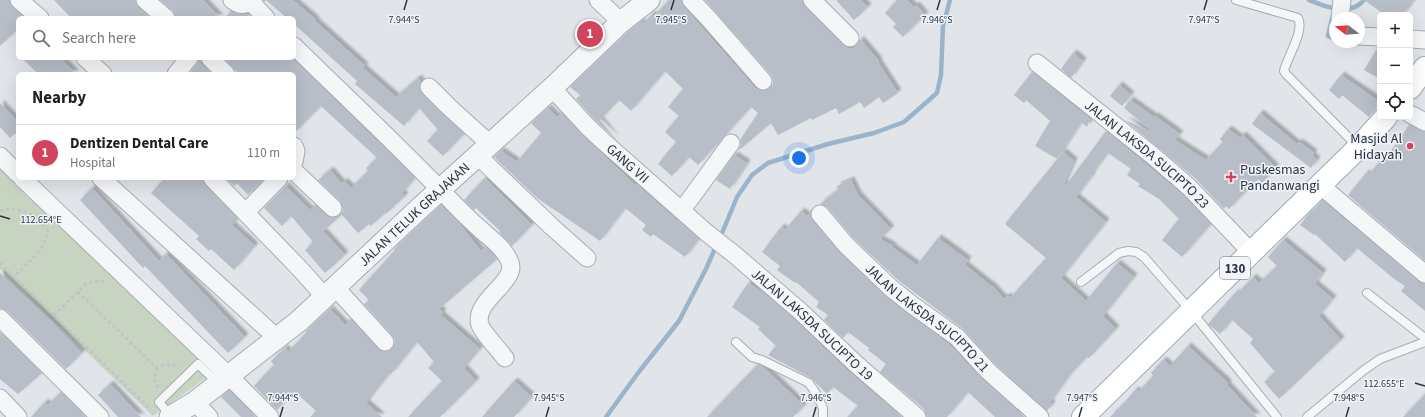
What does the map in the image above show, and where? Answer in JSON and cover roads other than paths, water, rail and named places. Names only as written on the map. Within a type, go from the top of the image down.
[{"type":"main road","points":[[1413,84],[1425,68]]},
{"type":"main road","name":"130","points":[[1083,417],[1359,147],[1383,120]]},
{"type":"street","points":[[19,0],[38,16]]},
{"type":"street","points":[[145,0],[164,16]]},
{"type":"street","points":[[232,0],[240,4],[252,1],[264,16]]},
{"type":"street","points":[[598,0],[621,22]]},
{"type":"street","name":"JALAN TELUK GRAJAKAN","points":[[167,412],[195,402],[299,321],[552,88],[621,22],[648,0]]},
{"type":"street","points":[[691,0],[710,19],[763,81]]},
{"type":"street","points":[[812,0],[850,38]]},
{"type":"street","points":[[1341,12],[1342,0]]},
{"type":"street","points":[[1365,36],[1377,37]]},
{"type":"street","points":[[1413,39],[1425,40]]},
{"type":"street","points":[[296,48],[480,229],[500,246],[511,262],[510,274],[488,301],[479,316],[480,326],[506,358]]},
{"type":"street","points":[[87,60],[101,72]]},
{"type":"street","points":[[178,72],[186,60]]},
{"type":"street","points":[[212,60],[224,72]]},
{"type":"street","name":"JALAN LAKSDA SUCIPTO 23","points":[[1037,63],[1105,116],[1189,187],[1251,252]]},
{"type":"street","points":[[429,87],[449,107],[551,226],[587,258]]},
{"type":"street","name":"GANG VII","points":[[552,88],[604,142],[708,233]]},
{"type":"street","points":[[1413,116],[1425,122]]},
{"type":"street","points":[[682,210],[730,143]]},
{"type":"street","points":[[0,156],[16,172]]},
{"type":"street","points":[[296,173],[333,208]]},
{"type":"street","points":[[24,180],[215,364],[224,380],[270,417]]},
{"type":"street","points":[[103,180],[277,338]]},
{"type":"street","points":[[214,180],[330,292],[385,342]]},
{"type":"street","points":[[246,212],[277,180]]},
{"type":"street","points":[[1320,185],[1425,274]]},
{"type":"street","name":"JALAN LAKSDA SUCIPTO 21","points":[[820,214],[846,245],[891,288],[957,337],[988,371],[1040,417]]},
{"type":"street","name":"JALAN LAKSDA SUCIPTO 19","points":[[708,233],[800,311],[856,364],[917,417]]},
{"type":"street","points":[[0,318],[100,417]]},
{"type":"street","points":[[0,398],[18,417]]},
{"type":"street","points":[[195,402],[209,417]]},
{"type":"lane","points":[[1236,0],[1296,16],[1300,20],[1298,35],[1284,71],[1359,147]]},
{"type":"lane","points":[[1081,282],[1119,253],[1136,252],[1144,257],[1191,311],[1277,417]]},
{"type":"lane","points":[[1367,293],[1425,338]]},
{"type":"lane","points":[[736,342],[752,357],[762,360],[809,384],[817,395],[823,408],[823,417]]},
{"type":"lane","points":[[1307,417],[1364,370],[1380,359],[1425,342]]},
{"type":"lane","points":[[167,412],[165,395],[198,364],[224,380]]},
{"type":"waterway","points":[[720,238],[737,197],[752,175],[768,163],[828,144],[874,133],[904,122],[937,93],[941,75],[943,26],[950,0]]},
{"type":"waterway","points":[[1309,0],[1330,8],[1338,9],[1352,8],[1364,0]]},
{"type":"waterway","points":[[1329,32],[1329,36]]},
{"type":"waterway","points":[[606,417],[679,321],[717,244]]},
{"type":"place","name":"Dentizen Dental Care","points":[[590,34]]},
{"type":"place","name":"Masjid Al Hidayah","points":[[1410,146]]},
{"type":"place","name":"Puskesmas Pandanwangi","points":[[1231,177]]}]
